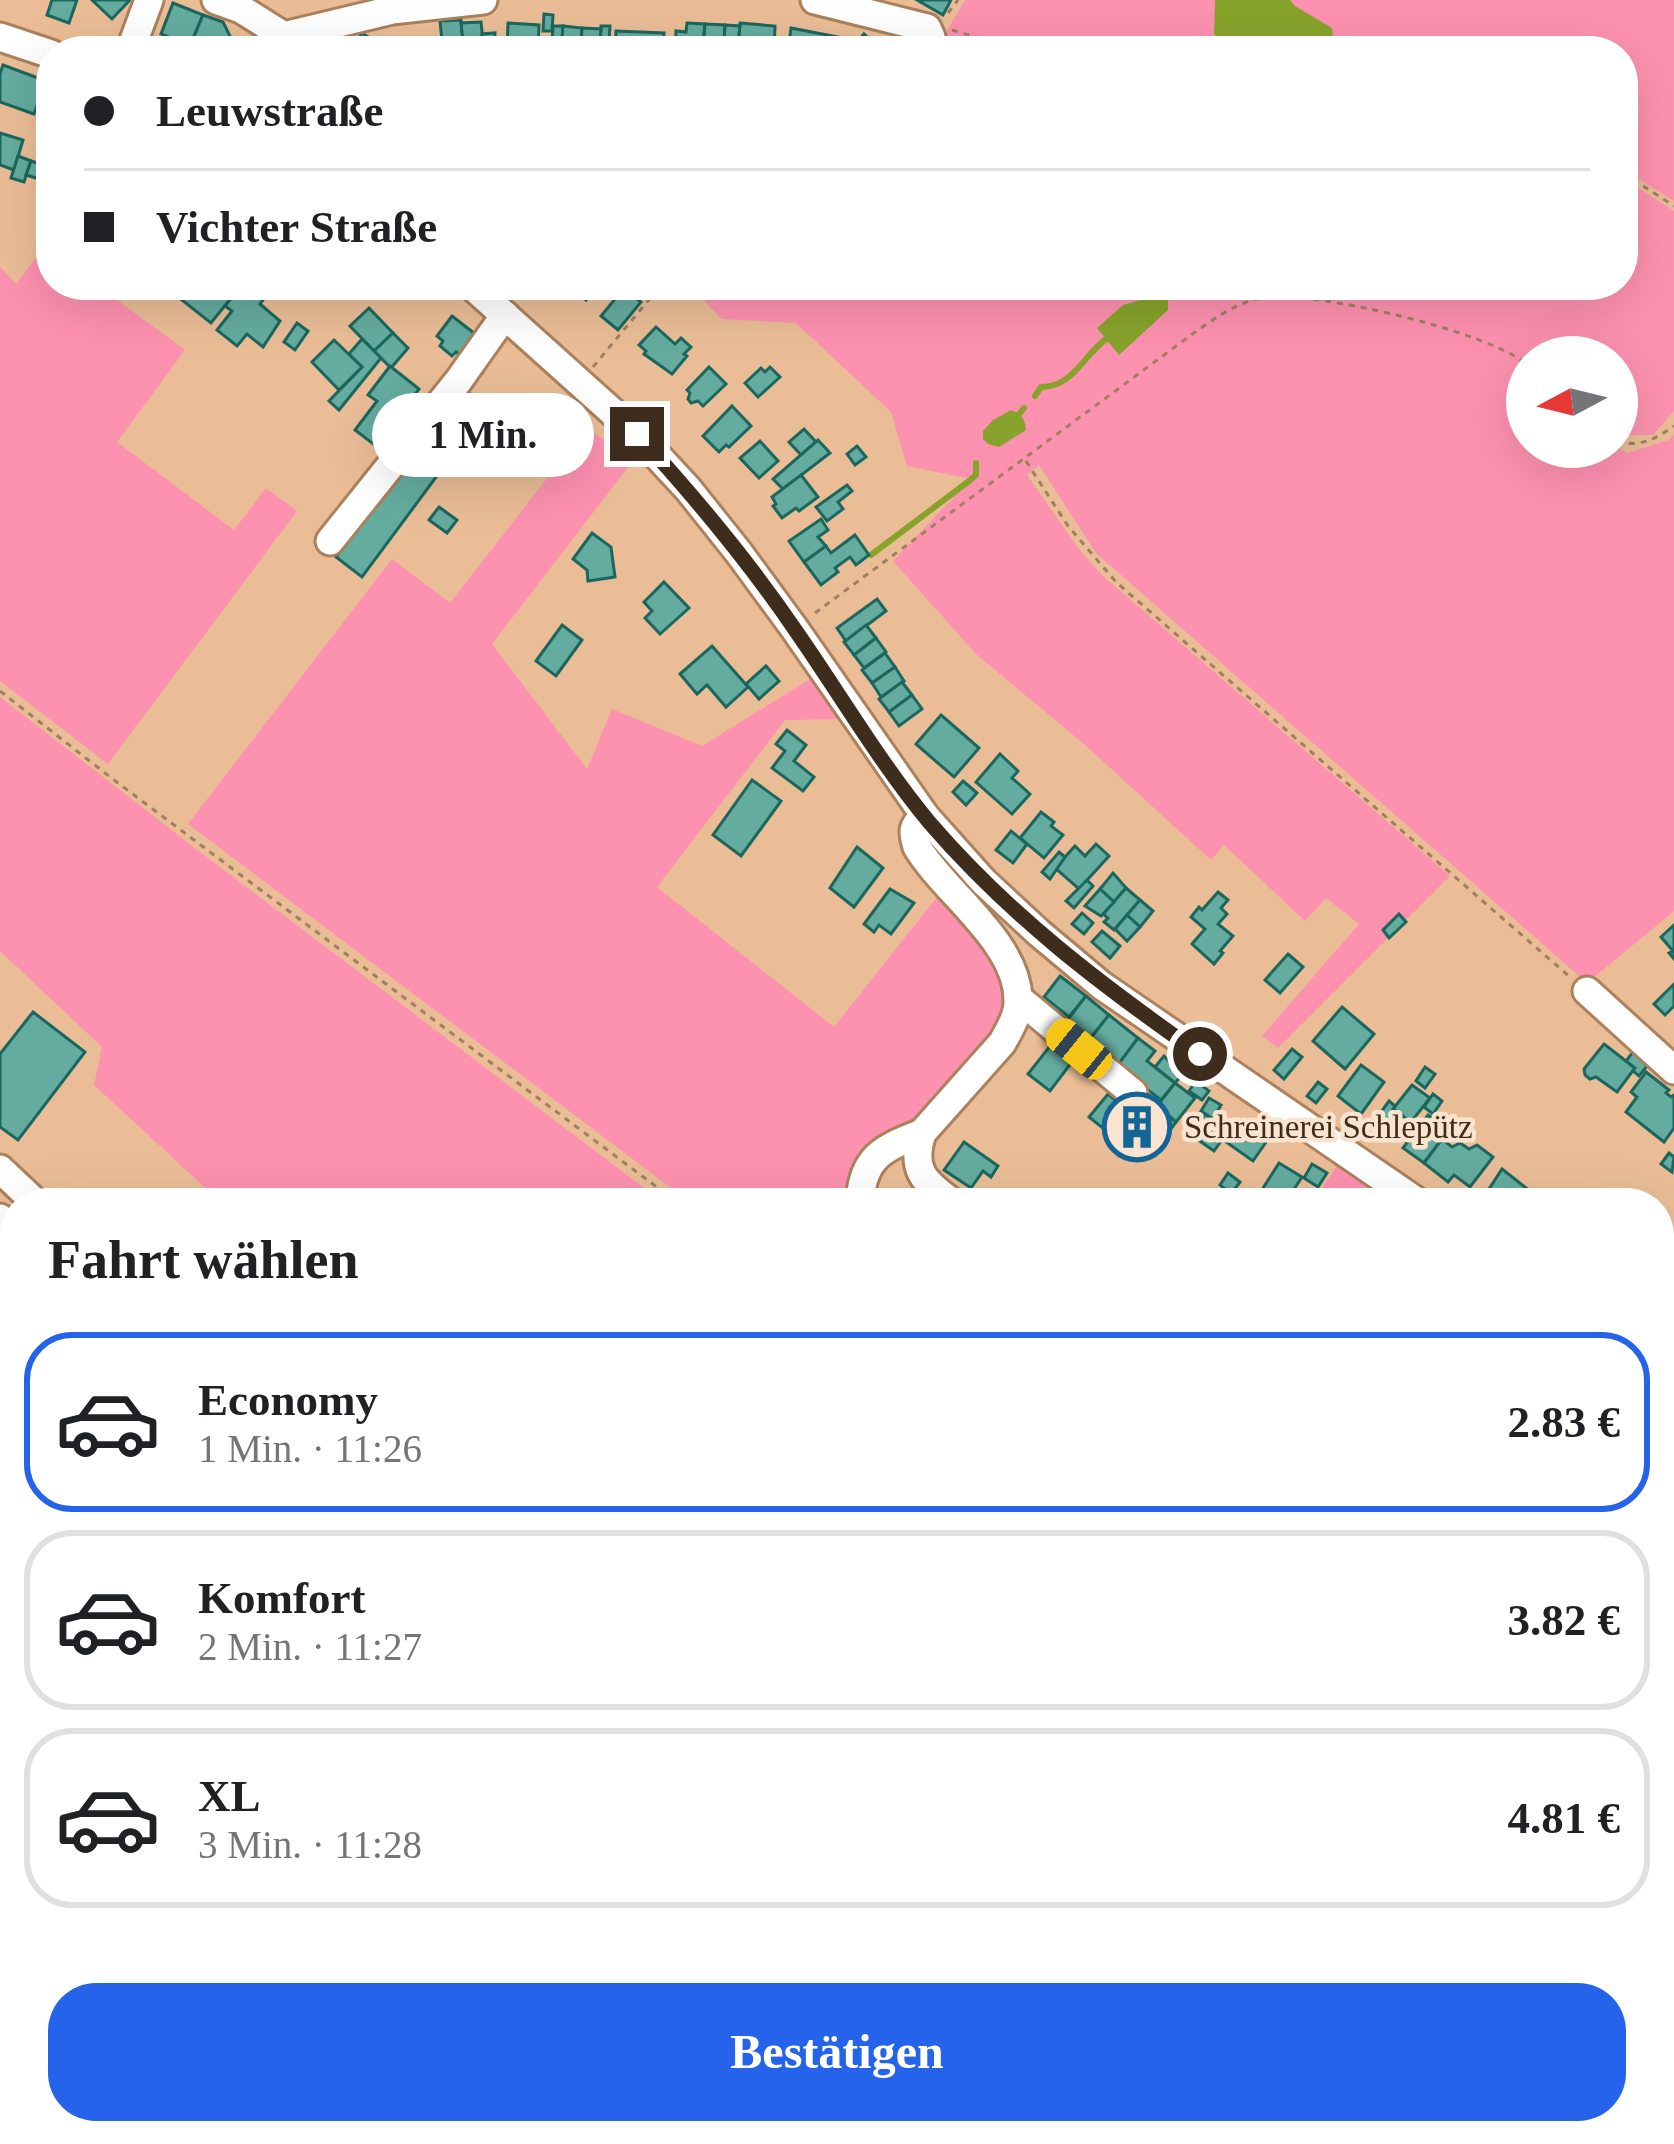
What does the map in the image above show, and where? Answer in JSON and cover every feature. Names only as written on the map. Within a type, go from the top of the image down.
[{"type":"street","points":[[136,36],[149,0]]},
{"type":"street","points":[[216,0],[241,9],[284,36],[392,10],[473,1]]},
{"type":"street","points":[[823,1],[931,35]]},
{"type":"street","points":[[0,37],[36,49]]},
{"type":"street","points":[[487,300],[637,434],[688,489],[794,628],[925,816],[983,880],[1101,985],[1397,1188]]},
{"type":"street","points":[[330,541],[505,316]]},
{"type":"street","points":[[862,1188],[877,1155],[922,1133],[1002,1043],[1012,1026],[1018,998],[1000,951],[917,847],[914,825],[925,816]]},
{"type":"street","points":[[1587,991],[1674,1070]]},
{"type":"street","points":[[1018,998],[1132,1093]]},
{"type":"street","points":[[922,1133],[918,1168],[932,1188]]},
{"type":"path","points":[[931,35],[958,0]]},
{"type":"path","points":[[1638,183],[1674,206]]},
{"type":"path","points":[[581,383],[649,300]]},
{"type":"path","points":[[794,628],[1214,320],[1254,300]]},
{"type":"path","points":[[1317,300],[1471,336],[1506,351]]},
{"type":"path","points":[[1638,444],[1654,440],[1674,426]]},
{"type":"path","points":[[1025,460],[1068,526],[1116,582],[1587,991]]},
{"type":"path","points":[[0,691],[658,1188]]},
{"type":"shaded area","points":[[965,0],[1674,0],[1674,201],[1638,178],[1638,36],[944,36]]},
{"type":"shaded area","points":[[1215,0],[1290,0],[1332,28],[1333,36],[1217,36]]},
{"type":"shaded area","points":[[1638,188],[1674,211],[1674,411],[1653,435],[1638,435],[1638,336],[1506,336],[1506,468],[1638,468],[1638,450],[1674,434],[1674,911],[1587,983],[1096,553],[1039,465],[1027,475],[1103,576],[1450,876],[1278,1048],[1262,1036],[1359,924],[1326,898],[1305,921],[1224,845],[1211,860],[977,655],[893,561],[971,479],[907,466],[891,412],[796,323],[722,319],[703,300],[1638,300]]},
{"type":"shaded area","points":[[36,258],[36,300],[117,300],[185,350],[117,442],[234,530],[266,488],[297,511],[108,764],[0,681],[0,267],[16,284]]},
{"type":"shaded area","points":[[1168,300],[1168,310],[1119,355],[1097,328],[1123,305]]},
{"type":"shaded area","points":[[1011,410],[1022,417],[1026,430],[999,447],[988,444],[983,431]]},
{"type":"shaded area","points":[[587,427],[632,462],[492,644],[587,769],[612,709],[702,746],[810,679],[840,719],[785,720],[657,887],[834,1027],[941,892],[993,956],[1007,990],[997,1034],[867,1188],[671,1188],[188,824],[392,559],[450,603]]},
{"type":"shaded area","points":[[0,697],[644,1188],[205,1188],[94,1085],[102,1047],[0,951]]},
{"type":"shaded area","points":[[1339,1163],[1375,1188],[1322,1188]]},
{"type":"building","points":[[52,0],[77,0],[69,23],[47,15]]},
{"type":"building","points":[[92,0],[127,0],[129,1],[112,19]]},
{"type":"building","points":[[917,0],[951,0],[943,15]]},
{"type":"building","points":[[173,3],[203,15],[194,36],[161,34]]},
{"type":"building","points":[[544,14],[553,15],[552,31],[543,31]]},
{"type":"building","points":[[203,15],[223,22],[230,36],[194,36]]},
{"type":"building","points":[[461,20],[463,36],[442,36],[440,21]]},
{"type":"building","points":[[481,22],[482,36],[462,36],[461,23]]},
{"type":"building","points":[[508,23],[539,25],[539,36],[508,36]]},
{"type":"building","points":[[687,23],[705,24],[704,36],[676,36],[676,31],[686,32]]},
{"type":"building","points":[[740,23],[775,26],[775,36],[739,36]]},
{"type":"building","points":[[705,24],[725,25],[724,36],[704,36]]},
{"type":"building","points":[[725,25],[740,26],[739,36],[724,36]]},
{"type":"building","points":[[553,26],[563,26],[562,36],[552,36]]},
{"type":"building","points":[[563,26],[582,28],[582,36],[562,36]]},
{"type":"building","points":[[601,26],[610,26],[609,36],[600,36]]},
{"type":"building","points":[[582,28],[601,29],[600,36],[582,36]]},
{"type":"building","points":[[791,28],[832,36],[790,36]]},
{"type":"building","points":[[616,31],[664,33],[664,36],[616,36]]},
{"type":"building","points":[[3,65],[36,77],[34,114],[0,102]]},
{"type":"building","points":[[0,133],[23,140],[14,170],[0,165]]},
{"type":"building","points":[[18,156],[31,161],[24,182],[11,178]]},
{"type":"building","points":[[31,161],[36,163],[36,178],[26,175]]},
{"type":"building","points":[[182,300],[229,300],[211,323]]},
{"type":"building","points":[[230,300],[263,300],[260,304],[280,321],[263,347],[247,334],[237,346],[217,330],[232,311],[225,306]]},
{"type":"building","points":[[614,300],[641,302],[618,330],[601,316]]},
{"type":"building","points":[[369,308],[393,333],[374,351],[350,326]]},
{"type":"building","points":[[452,316],[479,337],[463,357],[456,352],[452,356],[437,336]]},
{"type":"building","points":[[297,323],[308,331],[295,350],[284,342]]},
{"type":"building","points":[[656,327],[675,344],[681,338],[691,347],[672,374],[639,345]]},
{"type":"building","points":[[393,333],[408,348],[391,368],[374,351]]},
{"type":"building","points":[[362,339],[381,358],[339,410],[329,401],[362,367],[349,354]]},
{"type":"building","points":[[334,340],[362,367],[339,390],[312,362]]},
{"type":"building","points":[[390,366],[419,389],[376,446],[355,430],[377,401],[368,395]]},
{"type":"building","points":[[709,367],[726,384],[703,406],[698,401],[691,403],[687,390]]},
{"type":"building","points":[[770,367],[780,377],[758,397],[745,383],[761,368],[765,372]]},
{"type":"building","points":[[462,388],[488,407],[362,577],[336,557]]},
{"type":"building","points":[[732,406],[751,426],[719,452],[703,436]]},
{"type":"building","points":[[502,418],[535,441],[515,470],[481,447]]},
{"type":"building","points":[[804,429],[816,442],[801,455],[789,442]]},
{"type":"building","points":[[818,440],[830,453],[783,489],[773,479]]},
{"type":"building","points":[[760,441],[778,461],[759,478],[740,458]]},
{"type":"building","points":[[857,446],[866,457],[855,465],[847,454]]},
{"type":"building","points":[[801,475],[818,497],[782,518],[772,497]]},
{"type":"building","points":[[847,485],[852,491],[838,502],[843,509],[827,521],[816,507]]},
{"type":"building","points":[[439,507],[457,520],[447,533],[429,520]]},
{"type":"building","points":[[821,519],[828,530],[818,537],[826,546],[804,562],[789,541]]},
{"type":"building","points":[[592,533],[611,547],[615,577],[588,581],[587,570],[573,559]]},
{"type":"building","points":[[855,535],[869,555],[856,565],[850,557],[821,585],[804,562],[826,546],[831,553]]},
{"type":"building","points":[[664,582],[689,608],[660,634],[645,618],[652,611],[644,602]]},
{"type":"building","points":[[877,599],[886,611],[846,641],[837,628]]},
{"type":"building","points":[[562,625],[582,640],[556,676],[536,661]]},
{"type":"building","points":[[866,625],[876,638],[854,655],[844,642]]},
{"type":"building","points":[[876,638],[886,652],[864,668],[854,655]]},
{"type":"building","points":[[712,646],[748,687],[726,707],[707,685],[697,694],[680,674]]},
{"type":"building","points":[[885,653],[895,667],[872,683],[862,670]]},
{"type":"building","points":[[766,666],[779,681],[759,699],[746,684]]},
{"type":"building","points":[[895,667],[904,681],[881,697],[872,683]]},
{"type":"building","points":[[902,682],[912,695],[889,712],[879,699]]},
{"type":"building","points":[[912,695],[922,709],[899,726],[889,712]]},
{"type":"building","points":[[941,715],[979,748],[954,777],[916,744]]},
{"type":"building","points":[[787,730],[806,745],[794,761],[814,777],[803,791],[772,768],[785,751],[776,744]]},
{"type":"building","points":[[1000,754],[1018,771],[1012,778],[1030,794],[1012,814],[976,782]]},
{"type":"building","points":[[752,780],[781,801],[741,856],[713,835]]},
{"type":"building","points":[[963,781],[977,793],[966,805],[953,792]]},
{"type":"building","points":[[1041,812],[1063,835],[1044,858],[1020,838]]},
{"type":"building","points":[[1011,831],[1027,844],[1013,863],[996,850]]},
{"type":"building","points":[[1096,844],[1109,856],[1079,889],[1055,868],[1075,846],[1085,856]]},
{"type":"building","points":[[857,847],[883,868],[854,907],[830,888]]},
{"type":"building","points":[[1059,852],[1065,857],[1050,879],[1042,872]]},
{"type":"building","points":[[1113,873],[1126,888],[1114,902],[1100,889]]},
{"type":"building","points":[[1087,880],[1093,886],[1074,908],[1066,901]]},
{"type":"building","points":[[1126,888],[1140,900],[1114,930],[1104,922],[1108,918],[1103,914]]},
{"type":"building","points":[[890,889],[914,903],[891,934],[879,925],[874,932],[864,924]]},
{"type":"building","points":[[1100,889],[1114,902],[1101,916],[1085,906]]},
{"type":"building","points":[[1218,892],[1228,900],[1221,908],[1227,914],[1218,924],[1233,936],[1214,964],[1192,944],[1205,929],[1191,917]]},
{"type":"building","points":[[1140,900],[1153,911],[1140,927],[1127,915]]},
{"type":"building","points":[[1082,913],[1093,923],[1084,934],[1072,924]]},
{"type":"building","points":[[1399,914],[1406,922],[1389,938],[1383,930]]},
{"type":"building","points":[[1127,915],[1140,927],[1127,941],[1115,929]]},
{"type":"building","points":[[1674,925],[1674,959],[1661,937]]},
{"type":"building","points":[[1102,931],[1120,946],[1110,958],[1092,942]]},
{"type":"building","points":[[1288,954],[1303,967],[1280,993],[1265,980]]},
{"type":"building","points":[[1060,976],[1086,996],[1069,1017],[1044,997]]},
{"type":"building","points":[[1674,984],[1674,1006],[1665,1015],[1654,1004]]},
{"type":"building","points":[[1086,996],[1109,1015],[1089,1040],[1066,1022]]},
{"type":"building","points":[[1342,1007],[1374,1034],[1345,1069],[1313,1041]]},
{"type":"building","points":[[33,1012],[85,1052],[18,1140],[0,1127],[0,1054]]},
{"type":"building","points":[[1109,1015],[1138,1038],[1119,1064],[1089,1040]]},
{"type":"building","points":[[1138,1038],[1155,1051],[1147,1061],[1175,1083],[1161,1100],[1117,1066]]},
{"type":"building","points":[[1054,1041],[1075,1058],[1050,1091],[1028,1074]]},
{"type":"building","points":[[1604,1044],[1635,1068],[1617,1092],[1585,1075],[1584,1069]]},
{"type":"building","points":[[1636,1048],[1652,1060],[1639,1076],[1626,1061]]},
{"type":"building","points":[[1292,1049],[1302,1057],[1284,1079],[1274,1070]]},
{"type":"building","points":[[1164,1056],[1182,1075],[1175,1083],[1155,1067]]},
{"type":"building","points":[[1361,1065],[1384,1082],[1361,1114],[1338,1096]]},
{"type":"building","points":[[1425,1067],[1435,1074],[1425,1088],[1416,1081]]},
{"type":"building","points":[[1646,1072],[1674,1095],[1674,1128],[1664,1142],[1626,1112],[1637,1097],[1631,1092]]},
{"type":"building","points":[[1196,1081],[1209,1091],[1202,1100],[1189,1091]]},
{"type":"building","points":[[1318,1082],[1327,1089],[1316,1103],[1307,1096]]},
{"type":"building","points":[[1175,1083],[1195,1098],[1176,1122],[1157,1106]]},
{"type":"building","points":[[1412,1085],[1430,1098],[1411,1122],[1393,1109]]},
{"type":"building","name":"Schreinerei Schlepütz","points":[[1140,1092],[1176,1122],[1168,1133],[1157,1137],[1152,1133],[1135,1154],[1089,1117],[1108,1094],[1126,1109]]},
{"type":"building","points":[[1433,1094],[1442,1101],[1433,1114],[1424,1107]]},
{"type":"building","points":[[1209,1098],[1221,1105],[1213,1119],[1201,1111]]},
{"type":"building","points":[[1389,1101],[1402,1115],[1395,1126],[1379,1115]]},
{"type":"building","points":[[1205,1114],[1229,1130],[1214,1151],[1191,1135]]},
{"type":"building","points":[[1428,1115],[1438,1122],[1431,1131],[1421,1124]]},
{"type":"building","points":[[1239,1123],[1266,1142],[1253,1161],[1226,1142]]},
{"type":"building","points":[[1421,1124],[1442,1139],[1424,1163],[1403,1148]]},
{"type":"building","points":[[1442,1139],[1452,1147],[1477,1145],[1493,1157],[1470,1187],[1454,1175],[1448,1182],[1424,1163]]},
{"type":"building","points":[[964,1142],[998,1166],[991,1177],[983,1171],[971,1188],[944,1170]]},
{"type":"building","points":[[1669,1153],[1674,1157],[1672,1172],[1661,1164]]},
{"type":"building","points":[[1279,1163],[1302,1177],[1295,1188],[1263,1188]]},
{"type":"building","points":[[1312,1164],[1327,1173],[1318,1187],[1304,1178]]},
{"type":"building","points":[[1502,1169],[1526,1188],[1490,1188]]},
{"type":"building","points":[[1228,1173],[1240,1182],[1236,1188],[1220,1185]]},
{"type":"waterway","points":[[1035,396],[1041,387],[1062,382],[1106,339]]},
{"type":"waterway","points":[[1020,413],[1024,408]]},
{"type":"waterway","points":[[871,555],[976,475],[976,463]]},
{"type":"place","name":"Schreinerei Schlepütz","points":[[1137,1127]]},
{"type":"route","points":[[637,434],[739,553],[901,784],[953,849],[1039,933],[1101,985],[1200,1054]]}]
